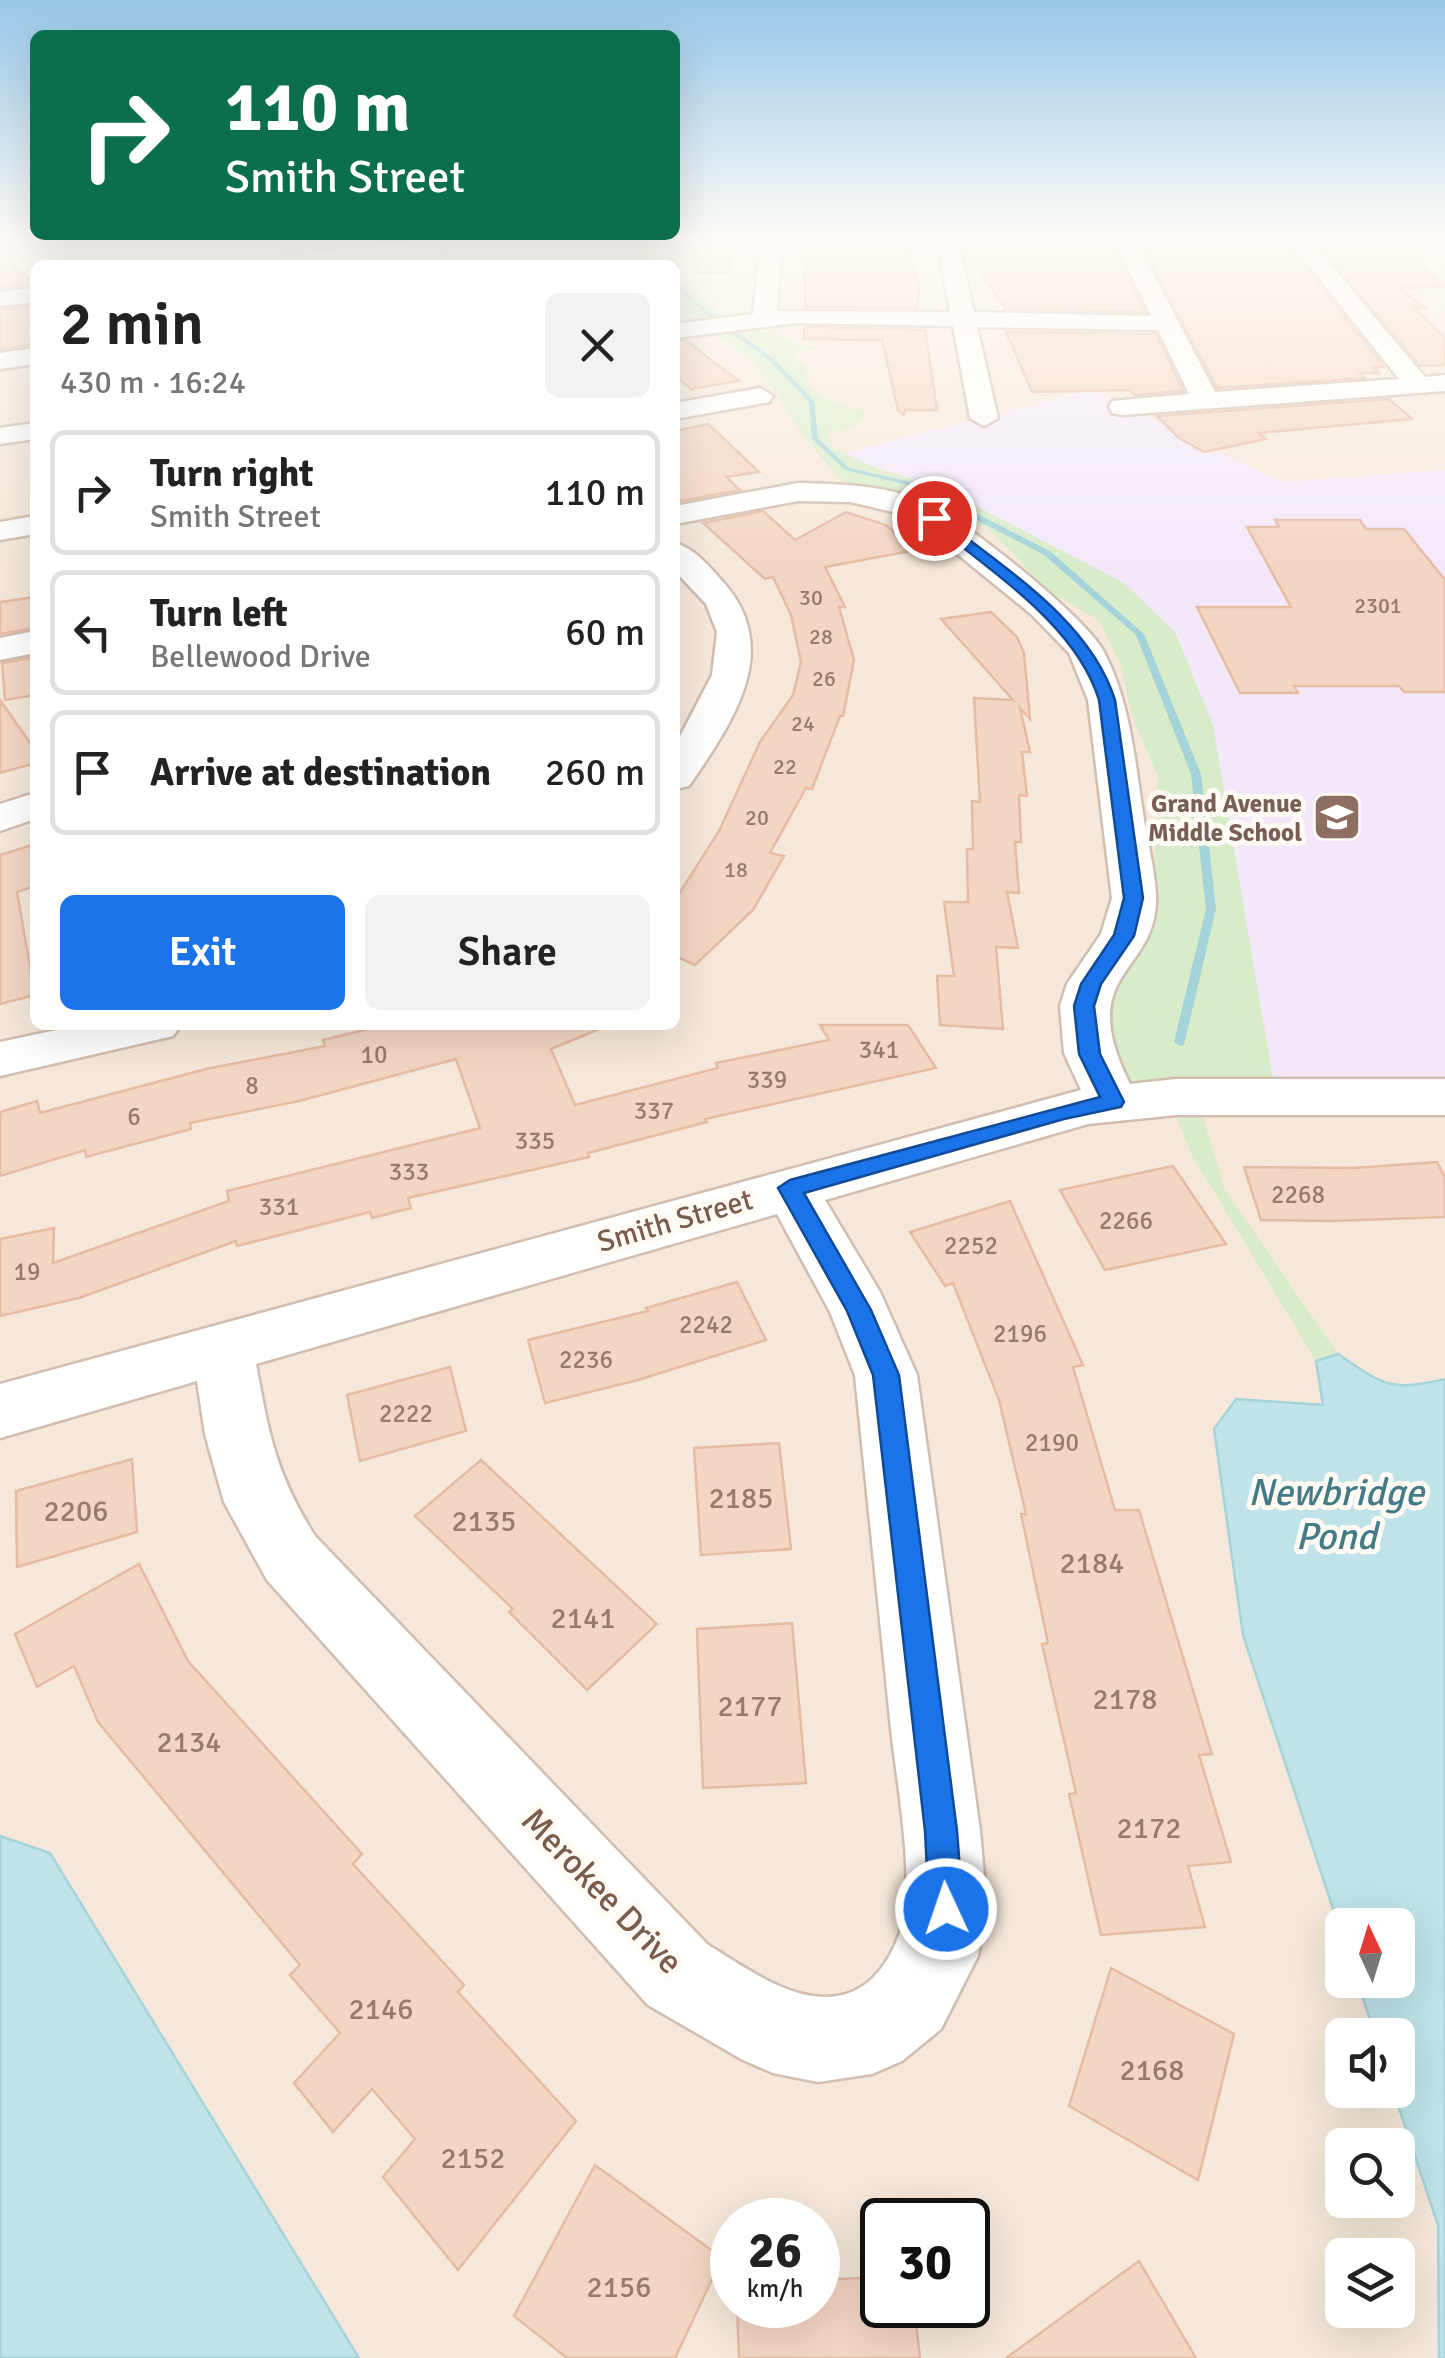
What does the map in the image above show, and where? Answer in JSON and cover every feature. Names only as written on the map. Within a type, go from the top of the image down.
[{"type":"street","points":[[970,348],[984,418]]},
{"type":"street","points":[[1179,348],[1206,401]]},
{"type":"street","points":[[1388,348],[1418,385]]},
{"type":"street","points":[[0,361],[30,357]]},
{"type":"street","points":[[1122,407],[1445,383]]},
{"type":"street","points":[[680,410],[760,396]]},
{"type":"street","points":[[0,436],[30,432]]},
{"type":"street","points":[[680,514],[798,492],[851,493],[911,507],[934,518],[1072,634],[1099,675],[1107,700],[1134,898],[1124,936],[1091,984],[1084,1006],[1089,1054],[1113,1102]]},
{"type":"street","points":[[0,530],[30,525]]},
{"type":"street","points":[[680,558],[710,586],[734,628],[736,662],[728,686],[680,769]]},
{"type":"street","points":[[0,649],[30,643]]},
{"type":"street","points":[[680,708],[713,709]]},
{"type":"street","points":[[0,818],[30,807]]},
{"type":"street","points":[[0,1060],[134,1030]]},
{"type":"street","name":"Smith Street","points":[[0,1411],[1064,1111],[1113,1102],[1194,1096],[1445,1097]]},
{"type":"street","name":"Merokee Drive","points":[[223,1348],[246,1468],[257,1502],[291,1558],[678,1974],[773,2030],[818,2040],[872,2031],[911,2000],[936,1956],[946,1909],[941,1831],[886,1375],[858,1310],[790,1188]]},
{"type":"shaded area","points":[[0,348],[30,348],[30,1030],[680,1030],[680,348],[1445,348],[1445,2358],[0,2358]]},
{"type":"shaded area","name":"Grand Avenue Middle School","points":[[1091,390],[1282,482],[1445,470],[1445,1092],[1275,1091],[1213,726],[1175,632],[900,474],[866,464],[846,453]]},
{"type":"green space","points":[[734,348],[821,348],[798,351],[791,357],[806,365],[811,384],[823,397],[861,409],[866,415],[854,426],[827,433],[834,448],[876,468],[949,492],[1124,583],[1175,632],[1213,725],[1275,1091],[1196,1094],[1225,1190],[1338,1354],[1316,1361],[1191,1154],[1168,1095],[1117,1098],[1091,1031],[1118,980],[1134,960],[1152,915],[1158,777],[1132,716],[1121,666],[1099,620],[1044,589],[984,526],[911,500],[849,491],[804,436],[756,364]]},
{"type":"water","name":"Newbridge Pond","points":[[1338,1354],[1377,1379],[1399,1385],[1445,1379],[1445,2358],[1439,2358],[1438,2225],[1415,2156],[1415,2128],[1406,2128],[1399,2108],[1415,2108],[1415,2018],[1369,2018],[1363,1998],[1415,1998],[1415,1908],[1333,1908],[1243,1635],[1214,1429],[1236,1399],[1323,1405],[1316,1361]]},
{"type":"water","points":[[0,1836],[50,1853],[359,2358],[0,2358]]},
{"type":"building","points":[[680,348],[696,348],[739,381],[691,389],[680,380]]},
{"type":"building","points":[[884,348],[928,348],[937,410],[905,410],[904,415],[898,410]]},
{"type":"building","points":[[1013,348],[1163,348],[1183,391],[1135,395],[1130,390],[1032,392]]},
{"type":"building","points":[[1196,348],[1369,348],[1384,367],[1373,367],[1379,373],[1360,373],[1365,378],[1217,388]]},
{"type":"building","points":[[1405,348],[1445,348],[1445,365],[1420,366]]},
{"type":"building","points":[[1389,399],[1412,419],[1259,433],[1266,439],[1204,452],[1179,438],[1157,416]]},
{"type":"building","points":[[708,424],[759,472],[726,477],[740,490],[681,501],[680,430]]},
{"type":"building","points":[[763,511],[795,540],[846,512],[886,525],[916,550],[825,567],[845,607],[839,607],[854,660],[843,716],[812,789],[806,788],[770,853],[784,856],[753,910],[695,965],[680,958],[680,892],[719,831],[760,742],[793,695],[801,662],[791,615],[773,577],[765,579],[703,523]]},
{"type":"building","points":[[1275,520],[1360,520],[1366,529],[1404,529],[1445,580],[1445,692],[1404,692],[1399,686],[1294,686],[1298,693],[1240,693],[1197,607],[1291,607],[1247,527],[1279,527]]},
{"type":"building","points":[[30,598],[30,629],[0,634],[0,602]]},
{"type":"building","points":[[991,612],[1017,637],[1024,653],[1030,719],[1020,708],[1030,752],[1022,752],[1027,796],[1019,795],[1021,842],[1015,842],[1019,893],[1007,892],[1018,948],[996,947],[1003,1029],[940,1025],[937,976],[954,976],[944,902],[968,902],[967,849],[973,849],[972,801],[980,802],[974,698],[1013,700],[941,619]]},
{"type":"building","points":[[30,658],[30,696],[5,700],[2,663]]},
{"type":"building","points":[[0,700],[30,743],[30,764],[0,773]]},
{"type":"building","points":[[30,846],[30,888],[17,892],[30,966],[30,996],[0,1004],[0,855]]},
{"type":"building","points":[[820,1025],[908,1025],[936,1068],[705,1119],[707,1122],[588,1153],[589,1157],[408,1198],[411,1208],[372,1218],[370,1212],[237,1246],[236,1241],[79,1298],[0,1316],[0,1239],[54,1228],[53,1263],[229,1201],[227,1191],[480,1128],[456,1059],[299,1101],[190,1123],[191,1129],[86,1157],[85,1150],[0,1176],[0,1112],[37,1101],[40,1113],[206,1069],[325,1046],[323,1040],[364,1030],[597,1030],[551,1049],[575,1105],[718,1068],[716,1063],[829,1040]]},
{"type":"building","points":[[1437,1162],[1445,1178],[1445,1217],[1333,1221],[1261,1220],[1244,1167],[1353,1168]]},
{"type":"building","points":[[1173,1166],[1226,1244],[1105,1270],[1060,1190]]},
{"type":"building","points":[[1010,1201],[1083,1365],[1073,1367],[1115,1510],[1139,1510],[1212,1754],[1199,1755],[1231,1862],[1188,1866],[1205,1927],[1101,1935],[1069,1794],[1076,1793],[1042,1644],[1048,1643],[1021,1514],[1026,1514],[999,1400],[953,1283],[945,1286],[910,1232]]},
{"type":"building","points":[[737,1282],[766,1340],[638,1380],[545,1403],[528,1340],[648,1311],[646,1308]]},
{"type":"building","points":[[450,1367],[466,1431],[360,1461],[347,1395]]},
{"type":"building","points":[[779,1443],[791,1549],[701,1555],[694,1448]]},
{"type":"building","points":[[132,1459],[137,1532],[17,1567],[16,1491]]},
{"type":"building","points":[[481,1460],[657,1624],[587,1690],[509,1612],[513,1609],[415,1516]]},
{"type":"building","points":[[139,1564],[188,1661],[362,1854],[353,1864],[464,1985],[458,1992],[576,2121],[458,2270],[383,2177],[415,2139],[372,2089],[333,2132],[294,2083],[340,2033],[290,1975],[300,1965],[98,1722],[74,1666],[37,1687],[15,1634]]},
{"type":"building","points":[[792,1623],[806,1783],[703,1788],[697,1629]]},
{"type":"building","points":[[1111,1968],[1234,2034],[1198,2180],[1069,2106]]},
{"type":"building","points":[[595,2165],[710,2249],[710,2284],[675,2358],[567,2358],[514,2316]]},
{"type":"building","points":[[1139,2261],[1196,2358],[1006,2358]]},
{"type":"building","points":[[860,2278],[860,2328],[917,2328],[920,2358],[739,2358],[738,2328],[840,2328],[840,2279]]},
{"type":"waterway","points":[[756,348],[812,402],[815,439],[847,469],[914,484],[1047,553],[1140,634],[1196,774],[1211,909],[1180,1042]]},
{"type":"place","name":"Grand Avenue Middle School","points":[[1337,817]]},
{"type":"route","points":[[934,518],[1043,606],[1085,649],[1099,675],[1107,700],[1134,898],[1124,936],[1091,984],[1084,1006],[1089,1054],[1113,1102],[1064,1111],[790,1188],[858,1310],[886,1375],[941,1831],[946,1909]]}]
